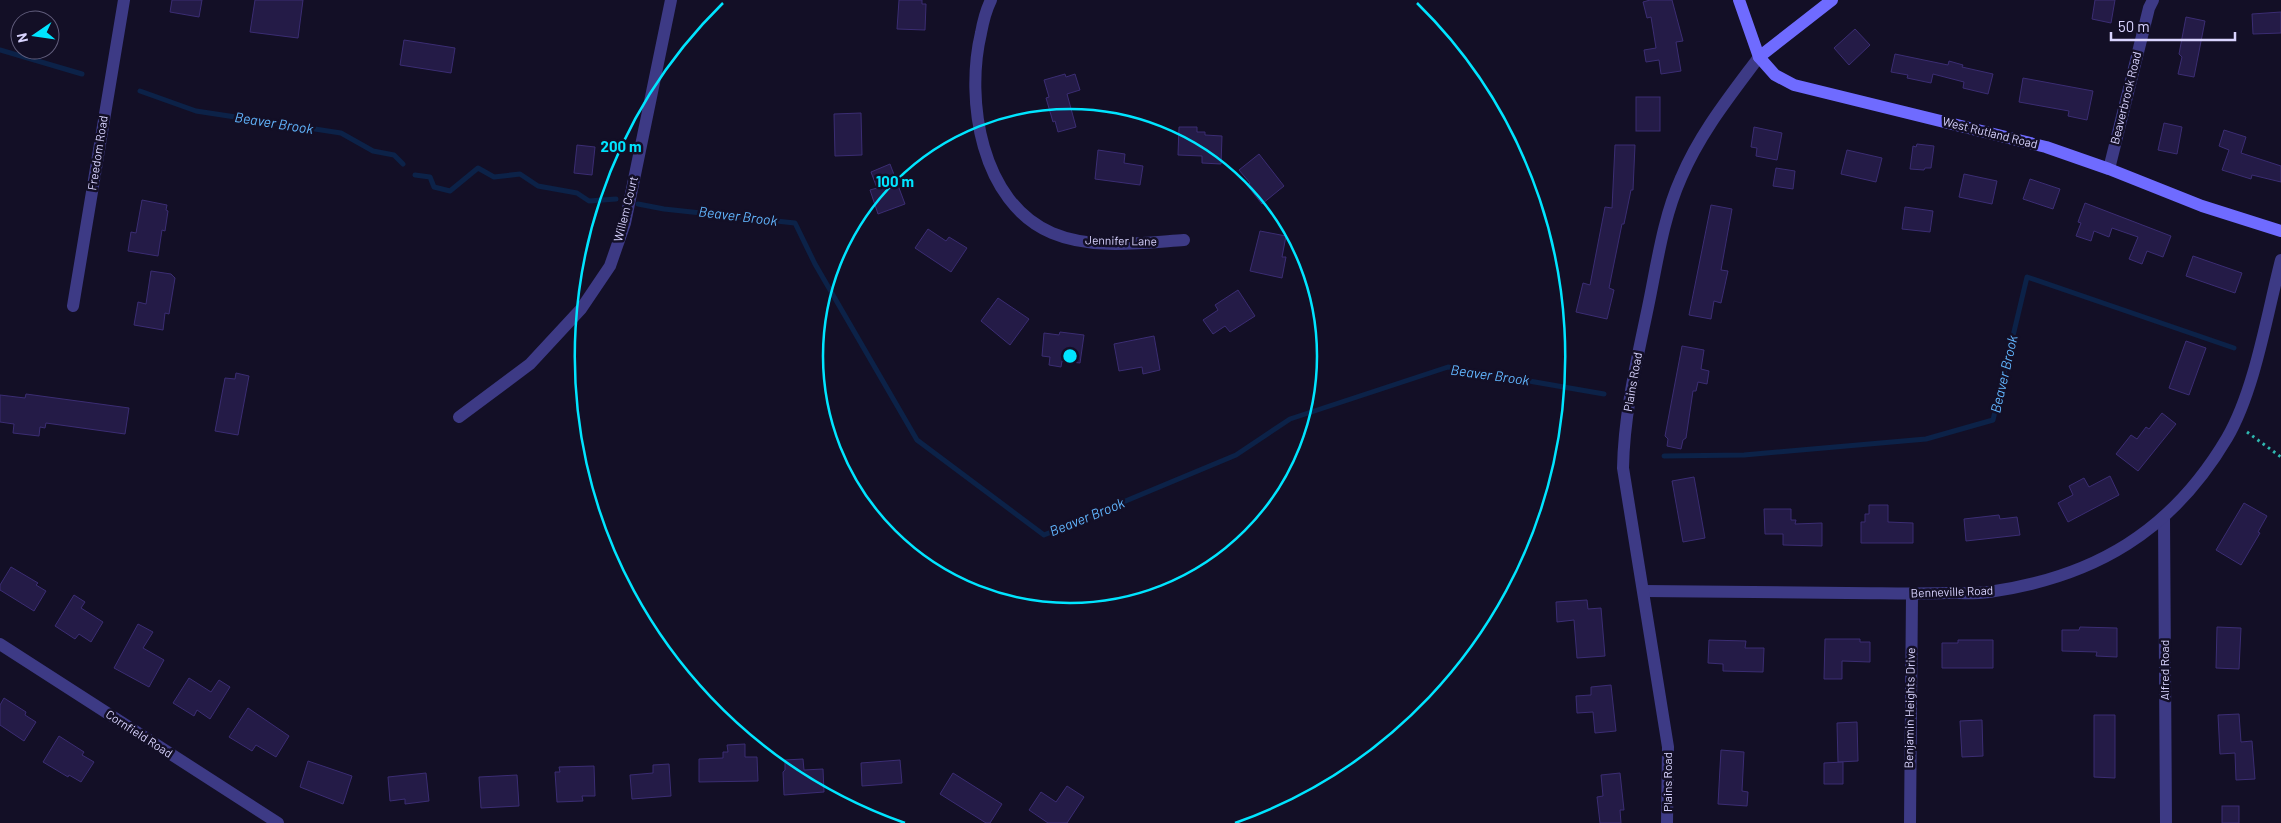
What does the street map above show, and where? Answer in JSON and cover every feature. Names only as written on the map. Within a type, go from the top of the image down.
[{"type":"main road","name":"West Rutland Road","points":[[1739,0],[1759,57],[1775,75],[1805,89],[1881,105],[2046,147],[2109,169],[2202,206],[2281,231]]},
{"type":"main road","name":"Plains Road","points":[[1759,57],[1832,0]]},
{"type":"street","name":"Freedom Road","points":[[73,306],[124,0]]},
{"type":"street","name":"Willem Court","points":[[459,417],[530,364],[581,309],[610,266],[625,224],[671,0]]},
{"type":"street","name":"Jennifer Lane","points":[[991,0],[978,47],[975,66],[976,106],[988,156],[1004,193],[1013,205],[1041,228],[1073,240],[1100,243],[1184,240]]},
{"type":"street","name":"Beaverbrook Road","points":[[2109,169],[2149,8],[2153,0]]},
{"type":"street","name":"Plains Road","points":[[1667,823],[1668,747],[1623,468],[1624,436],[1658,254],[1680,178],[1713,119],[1759,57]]},
{"type":"street","name":"Benneville Road","points":[[1644,591],[1912,594],[1987,592],[2038,582],[2088,565],[2121,549],[2164,518],[2197,483],[2227,437],[2242,406],[2281,260]]},
{"type":"street","name":"Alfred Road","points":[[2164,518],[2166,823]]},
{"type":"street","name":"Benjamin Heights Drive","points":[[1910,823],[1912,594]]},
{"type":"street","name":"Cornfield Road","points":[[0,644],[278,823]]},
{"type":"path","points":[[2247,432],[2281,458]]},
{"type":"building","points":[[172,0],[202,0],[199,17],[170,12]]},
{"type":"building","points":[[255,0],[303,0],[298,38],[250,32]]},
{"type":"building","points":[[899,0],[922,0],[922,4],[926,4],[925,30],[897,29]]},
{"type":"building","points":[[1650,0],[1672,0],[1683,41],[1676,42],[1681,71],[1661,74],[1659,60],[1646,62],[1644,50],[1656,48],[1651,17],[1647,18],[1643,2]]},
{"type":"building","points":[[2095,0],[2115,0],[2111,23],[2092,19]]},
{"type":"building","points":[[2281,12],[2281,33],[2253,34],[2252,14]]},
{"type":"building","points":[[2186,17],[2205,21],[2194,77],[2178,74],[2182,57],[2179,54]]},
{"type":"building","points":[[1855,29],[1870,45],[1849,65],[1834,48]]},
{"type":"building","points":[[404,40],[455,48],[451,73],[400,65]]},
{"type":"building","points":[[1895,54],[1948,65],[1949,61],[1963,65],[1962,67],[1993,74],[1988,94],[1963,88],[1964,82],[1933,74],[1931,83],[1907,78],[1908,75],[1891,72]]},
{"type":"building","points":[[1065,74],[1066,77],[1075,74],[1080,90],[1067,94],[1076,127],[1058,132],[1046,98],[1049,97],[1044,80]]},
{"type":"building","points":[[2023,78],[2093,91],[2087,120],[2068,116],[2069,111],[2019,102]]},
{"type":"building","points":[[1636,97],[1660,97],[1660,131],[1636,131]]},
{"type":"building","points":[[861,113],[862,155],[835,156],[834,114]]},
{"type":"building","points":[[2164,123],[2182,127],[2177,154],[2158,150]]},
{"type":"building","points":[[1179,127],[1197,127],[1197,132],[1205,132],[1205,135],[1222,136],[1221,164],[1202,163],[1202,156],[1178,155]]},
{"type":"building","points":[[1754,127],[1782,133],[1777,160],[1756,156],[1757,148],[1751,147]]},
{"type":"building","points":[[2224,130],[2246,137],[2241,153],[2281,166],[2281,182],[2252,175],[2251,179],[2222,170],[2229,150],[2219,146]]},
{"type":"building","points":[[1917,144],[1934,146],[1931,168],[1925,168],[1924,170],[1910,169],[1913,146],[1916,147]]},
{"type":"building","points":[[577,145],[595,147],[592,175],[574,173]]},
{"type":"building","points":[[1615,145],[1635,145],[1633,190],[1631,190],[1624,224],[1622,224],[1609,288],[1614,290],[1607,319],[1576,312],[1583,283],[1590,285],[1605,207],[1612,208]]},
{"type":"building","points":[[1098,150],[1125,154],[1124,163],[1143,166],[1140,185],[1095,179]]},
{"type":"building","points":[[1847,150],[1882,158],[1876,182],[1841,174]]},
{"type":"building","points":[[1259,154],[1284,186],[1262,204],[1247,185],[1250,183],[1239,170]]},
{"type":"building","points":[[890,164],[905,204],[878,214],[870,190],[877,188],[871,172]]},
{"type":"building","points":[[1776,168],[1795,171],[1793,189],[1773,186]]},
{"type":"building","points":[[1964,174],[1997,181],[1992,204],[1959,197]]},
{"type":"building","points":[[2030,179],[2060,189],[2053,209],[2023,199]]},
{"type":"building","points":[[142,200],[167,205],[165,231],[162,230],[158,256],[128,251],[131,232],[136,233]]},
{"type":"building","points":[[2085,203],[2171,236],[2163,257],[2147,251],[2142,264],[2129,259],[2138,237],[2112,228],[2109,237],[2094,231],[2091,241],[2076,236],[2081,223],[2078,222]]},
{"type":"building","points":[[1711,205],[1732,209],[1721,270],[1728,271],[1721,303],[1714,301],[1711,319],[1689,315]]},
{"type":"building","points":[[1905,207],[1933,211],[1930,232],[1902,229]]},
{"type":"building","points":[[928,229],[946,241],[949,237],[967,248],[951,272],[915,248]]},
{"type":"building","points":[[1260,231],[1286,236],[1282,257],[1286,257],[1282,278],[1250,271]]},
{"type":"building","points":[[2193,256],[2242,273],[2235,293],[2186,276]]},
{"type":"building","points":[[151,271],[171,274],[175,278],[169,314],[165,313],[163,330],[134,325],[138,302],[146,304]]},
{"type":"building","points":[[1238,290],[1255,316],[1230,332],[1225,326],[1213,334],[1203,320],[1218,310],[1215,305]]},
{"type":"building","points":[[998,298],[1029,319],[1010,345],[981,321]]},
{"type":"building","points":[[1060,332],[1084,335],[1080,363],[1062,361],[1061,367],[1049,365],[1050,357],[1042,356],[1044,333],[1059,335]]},
{"type":"building","points":[[1154,336],[1160,370],[1143,374],[1142,367],[1119,371],[1114,344]]},
{"type":"building","points":[[2186,341],[2206,348],[2189,395],[2169,388]]},
{"type":"building","points":[[1682,346],[1704,350],[1701,369],[1709,371],[1707,384],[1698,382],[1696,391],[1693,391],[1686,438],[1683,440],[1681,449],[1667,446],[1668,439],[1665,436]]},
{"type":"building","points":[[236,373],[249,376],[238,435],[215,431],[225,378],[235,379]]},
{"type":"building","points":[[26,394],[129,408],[125,434],[46,423],[45,428],[40,427],[39,436],[13,433],[14,424],[0,422],[0,395],[25,398]]},
{"type":"building","points":[[2162,413],[2176,424],[2138,471],[2116,454],[2131,435],[2137,439],[2146,427],[2149,429]]},
{"type":"building","points":[[2110,476],[2119,495],[2068,522],[2058,503],[2073,495],[2069,486],[2084,478],[2089,487]]},
{"type":"building","points":[[1694,477],[1705,538],[1683,542],[1672,481]]},
{"type":"building","points":[[2244,503],[2267,516],[2258,532],[2260,533],[2241,565],[2216,550]]},
{"type":"building","points":[[1869,505],[1888,505],[1888,522],[1913,523],[1913,543],[1861,543],[1861,522],[1865,522],[1865,514],[1869,514]]},
{"type":"building","points":[[1764,509],[1791,509],[1791,520],[1796,520],[1795,524],[1822,523],[1822,546],[1783,545],[1783,534],[1765,534]]},
{"type":"building","points":[[1999,515],[2000,519],[2017,517],[2020,535],[1966,541],[1964,519]]},
{"type":"building","points":[[11,567],[38,583],[36,585],[46,591],[34,611],[0,590],[0,585]]},
{"type":"building","points":[[74,595],[85,602],[81,608],[103,622],[91,642],[79,634],[75,639],[55,626]]},
{"type":"building","points":[[1587,600],[1588,609],[1601,608],[1605,656],[1577,658],[1574,620],[1557,622],[1556,602]]},
{"type":"building","points":[[138,624],[153,632],[143,648],[164,660],[149,687],[114,668]]},
{"type":"building","points":[[2080,627],[2117,628],[2117,657],[2096,656],[2097,652],[2062,651],[2062,630],[2079,630]]},
{"type":"building","points":[[2217,627],[2241,628],[2239,669],[2216,668]]},
{"type":"building","points":[[1825,639],[1860,639],[1860,642],[1870,642],[1870,662],[1842,661],[1842,679],[1824,679]]},
{"type":"building","points":[[1709,640],[1746,641],[1745,648],[1764,648],[1763,672],[1723,671],[1723,664],[1708,663]]},
{"type":"building","points":[[1958,640],[1993,640],[1993,668],[1942,668],[1942,643],[1958,643]]},
{"type":"building","points":[[189,678],[211,692],[219,680],[230,687],[210,719],[197,710],[194,716],[173,703]]},
{"type":"building","points":[[1611,685],[1616,731],[1595,733],[1593,712],[1577,713],[1576,696],[1591,695],[1591,687]]},
{"type":"building","points":[[4,698],[26,712],[25,715],[36,722],[24,741],[0,725],[0,705]]},
{"type":"building","points":[[248,708],[289,736],[276,757],[256,745],[252,751],[229,737]]},
{"type":"building","points":[[2239,714],[2241,742],[2252,741],[2255,779],[2236,780],[2235,753],[2220,754],[2218,715]]},
{"type":"building","points":[[2094,715],[2115,715],[2115,778],[2094,777]]},
{"type":"building","points":[[1982,720],[1983,756],[1962,757],[1960,721]]},
{"type":"building","points":[[1857,722],[1858,761],[1838,762],[1837,723]]},
{"type":"building","points":[[59,736],[84,752],[82,755],[94,762],[81,782],[69,775],[68,777],[43,762]]},
{"type":"building","points":[[745,744],[745,757],[757,757],[758,781],[699,782],[699,759],[723,758],[723,752],[728,752],[727,745]]},
{"type":"building","points":[[1721,750],[1744,752],[1742,791],[1748,792],[1747,806],[1718,804]]},
{"type":"building","points":[[803,759],[804,770],[823,769],[824,792],[784,795],[783,772],[785,770],[785,760]]},
{"type":"building","points":[[900,760],[902,783],[862,786],[861,763]]},
{"type":"building","points":[[308,761],[352,776],[343,804],[300,787]]},
{"type":"building","points":[[1843,762],[1843,784],[1824,784],[1824,763]]},
{"type":"building","points":[[669,764],[671,796],[632,799],[630,775],[653,773],[653,765]]},
{"type":"building","points":[[594,766],[595,796],[582,796],[583,801],[557,802],[555,772],[560,772],[559,767]]},
{"type":"building","points":[[426,773],[429,801],[405,804],[405,799],[390,801],[388,777]]},
{"type":"building","points":[[953,773],[1002,804],[990,823],[986,823],[940,794]]},
{"type":"building","points":[[1620,773],[1624,810],[1620,810],[1621,823],[1600,823],[1597,797],[1603,796],[1601,775]]},
{"type":"building","points":[[517,775],[519,806],[481,808],[479,777]]},
{"type":"building","points":[[1067,786],[1084,797],[1067,823],[1048,823],[1029,810],[1041,792],[1056,802]]},
{"type":"building","points":[[2222,806],[2239,806],[2239,823],[2222,823]]},
{"type":"waterway","name":"Beaver Brook","points":[[0,50],[82,74]]},
{"type":"waterway","name":"Beaver Brook","points":[[140,91],[196,111],[341,133],[373,151],[394,155],[403,164]]},
{"type":"waterway","name":"Beaver Brook","points":[[415,175],[430,177],[434,187],[450,191],[478,168],[494,177],[520,174],[538,186],[577,193],[589,201],[616,199]]},
{"type":"waterway","name":"Beaver Brook","points":[[638,204],[664,209],[795,223],[815,264],[917,440],[1044,535],[1236,455],[1290,419],[1448,367],[1604,394]]},
{"type":"waterway","name":"Beaver Brook","points":[[1664,456],[1744,455],[1926,439],[1993,420],[2027,277],[2234,348]]}]
